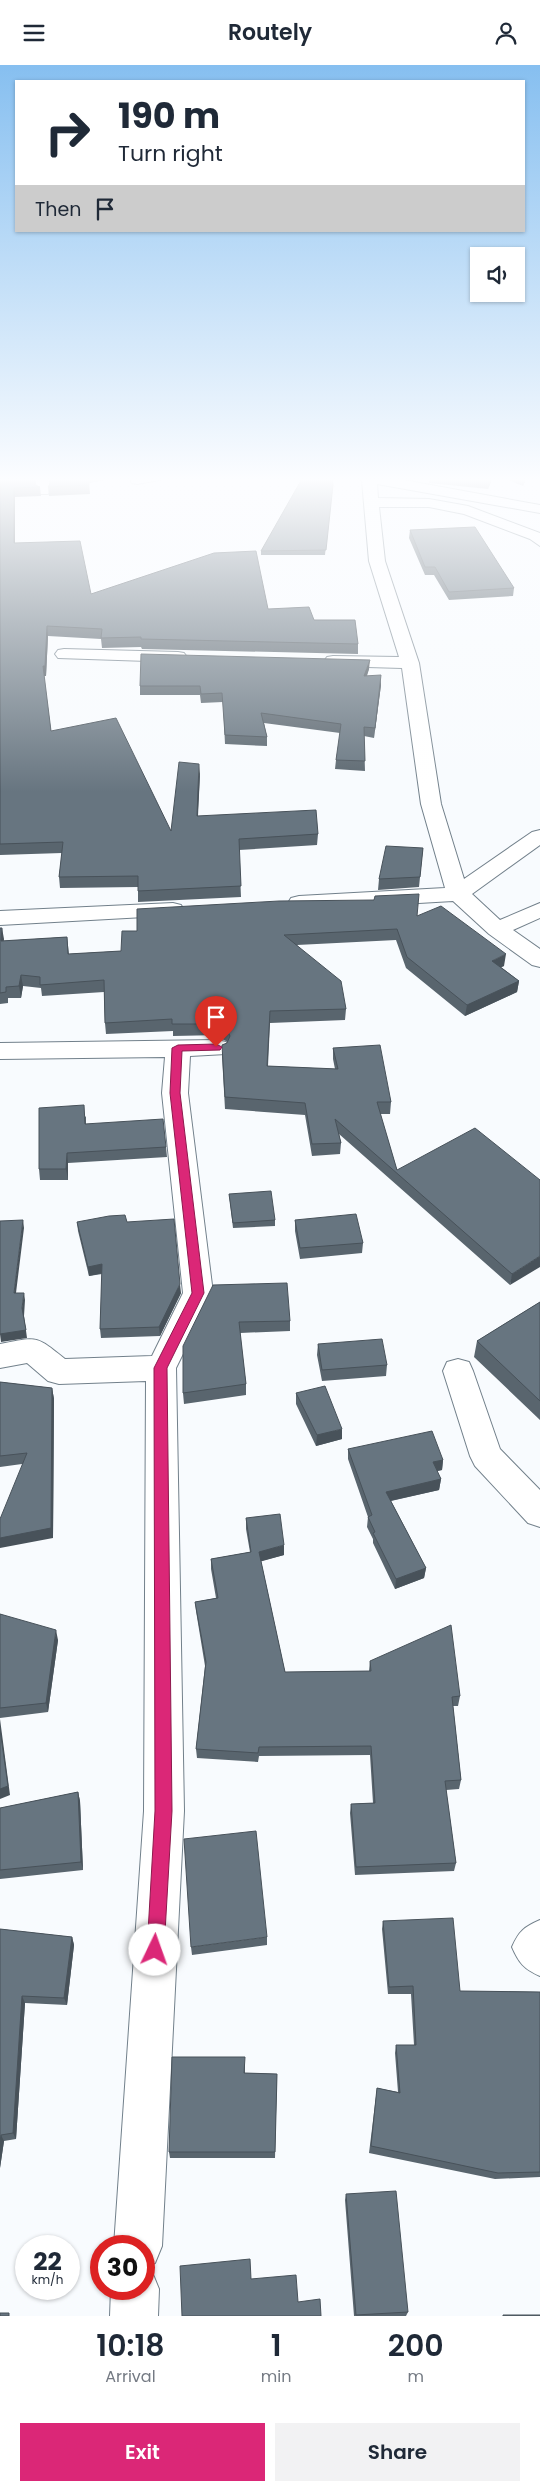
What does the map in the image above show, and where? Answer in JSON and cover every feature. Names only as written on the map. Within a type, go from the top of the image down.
[{"type":"street","points":[[384,582],[410,663],[431,804],[458,894],[496,929],[540,961]]},
{"type":"street","points":[[64,654],[193,657]]},
{"type":"street","points":[[312,661],[410,663]]},
{"type":"street","points":[[279,904],[458,894],[539,836]]},
{"type":"street","points":[[0,918],[189,909]]},
{"type":"street","points":[[496,929],[540,909]]},
{"type":"street","points":[[0,1051],[216,1047]]},
{"type":"street","points":[[139,2235],[164,1811],[161,1368],[198,1293],[175,1093],[178,1048]]},
{"type":"street","points":[[0,1356],[32,1349],[59,1372],[161,1368]]},
{"type":"street","points":[[458,1371],[486,1456],[540,1513]]},
{"type":"street","points":[[540,1941],[533,1947],[540,1955]]},
{"type":"street","points":[[134,2316],[135,2300]]},
{"type":"building","points":[[0,582],[89,582],[91,594],[127,582],[262,582],[268,609],[309,607],[314,620],[355,620],[358,644],[141,639],[141,637],[101,638],[102,629],[47,626],[45,666],[43,666],[51,731],[116,718],[171,831],[179,762],[199,764],[197,816],[316,810],[318,834],[239,839],[241,886],[138,891],[138,876],[59,877],[63,842],[0,844]]},
{"type":"building","points":[[443,582],[510,582],[514,588],[449,592]]},
{"type":"building","points":[[141,654],[370,660],[364,676],[381,675],[375,728],[364,727],[365,761],[336,760],[341,724],[261,713],[267,737],[225,735],[222,693],[201,694],[200,686],[140,686]]},
{"type":"building","points":[[386,846],[423,848],[420,877],[379,879]]},
{"type":"building","points":[[419,894],[417,916],[441,906],[506,954],[492,961],[519,981],[467,1005],[407,957],[397,929],[284,935],[341,981],[346,1009],[270,1011],[267,1066],[338,1069],[333,1048],[380,1045],[391,1102],[377,1102],[397,1170],[475,1128],[540,1180],[540,1256],[512,1274],[335,1119],[341,1143],[312,1144],[305,1103],[225,1097],[222,1045],[227,1043],[230,1036],[227,1030],[221,1028],[221,1024],[172,1024],[172,1019],[105,1023],[104,980],[40,985],[40,977],[21,975],[19,986],[6,987],[6,992],[0,993],[0,928],[2,928],[1,941],[67,937],[68,954],[121,951],[122,931],[137,931],[137,909],[279,901],[374,900],[375,896]]},
{"type":"building","points":[[84,1105],[85,1124],[163,1119],[166,1147],[67,1153],[66,1169],[39,1169],[39,1108]]},
{"type":"building","points":[[271,1191],[275,1220],[233,1223],[229,1194]]},
{"type":"building","points":[[356,1214],[363,1243],[300,1248],[295,1220]]},
{"type":"building","points":[[125,1215],[127,1222],[174,1219],[180,1284],[159,1327],[100,1329],[102,1264],[88,1267],[77,1222]]},
{"type":"building","points":[[23,1220],[14,1293],[24,1293],[22,1308],[26,1330],[0,1334],[0,1221]]},
{"type":"building","points":[[287,1283],[290,1321],[239,1322],[246,1384],[183,1393],[183,1346],[213,1285]]},
{"type":"building","points":[[540,1302],[540,1401],[477,1341]]},
{"type":"building","points":[[382,1339],[387,1365],[322,1370],[318,1344]]},
{"type":"building","points":[[0,1382],[52,1388],[51,1528],[0,1538],[0,1519],[27,1453],[0,1456]]},
{"type":"building","points":[[325,1386],[342,1429],[317,1435],[296,1393]]},
{"type":"building","points":[[432,1431],[443,1460],[433,1462],[441,1479],[386,1492],[426,1568],[396,1579],[373,1533],[375,1532],[368,1517],[372,1515],[348,1449]]},
{"type":"building","points":[[280,1514],[284,1545],[259,1552],[285,1672],[371,1671],[370,1661],[451,1625],[460,1696],[452,1697],[461,1780],[445,1781],[456,1863],[356,1867],[351,1804],[375,1803],[371,1746],[259,1747],[258,1753],[196,1749],[206,1662],[195,1602],[218,1598],[211,1559],[251,1552],[246,1518]]},
{"type":"building","points":[[0,1614],[56,1630],[46,1703],[0,1708]]},
{"type":"building","points":[[0,1729],[8,1786],[0,1789]]},
{"type":"building","points":[[78,1792],[81,1862],[0,1870],[0,1808]]},
{"type":"building","points":[[256,1831],[267,1937],[191,1947],[184,1839]]},
{"type":"building","points":[[453,1918],[460,1991],[540,1992],[540,2172],[498,2173],[371,2146],[377,2088],[400,2093],[396,2045],[416,2045],[413,1986],[389,1987],[383,1921]]},
{"type":"building","points":[[0,1929],[72,1937],[64,1998],[22,1996],[13,2133],[1,2135],[0,2142]]},
{"type":"building","points":[[172,2057],[245,2057],[244,2073],[277,2074],[275,2152],[169,2152]]},
{"type":"building","points":[[396,2191],[408,2312],[356,2315],[346,2194]]},
{"type":"building","points":[[250,2259],[251,2279],[296,2275],[298,2302],[320,2299],[321,2316],[182,2316],[180,2266]]},
{"type":"building","points":[[0,2313],[9,2313],[9,2316],[0,2316]]},
{"type":"building","points":[[540,2315],[540,2316],[503,2316]]},
{"type":"route","points":[[155,1950],[164,1811],[161,1368],[198,1293],[175,1093],[178,1048],[216,1047]]}]
